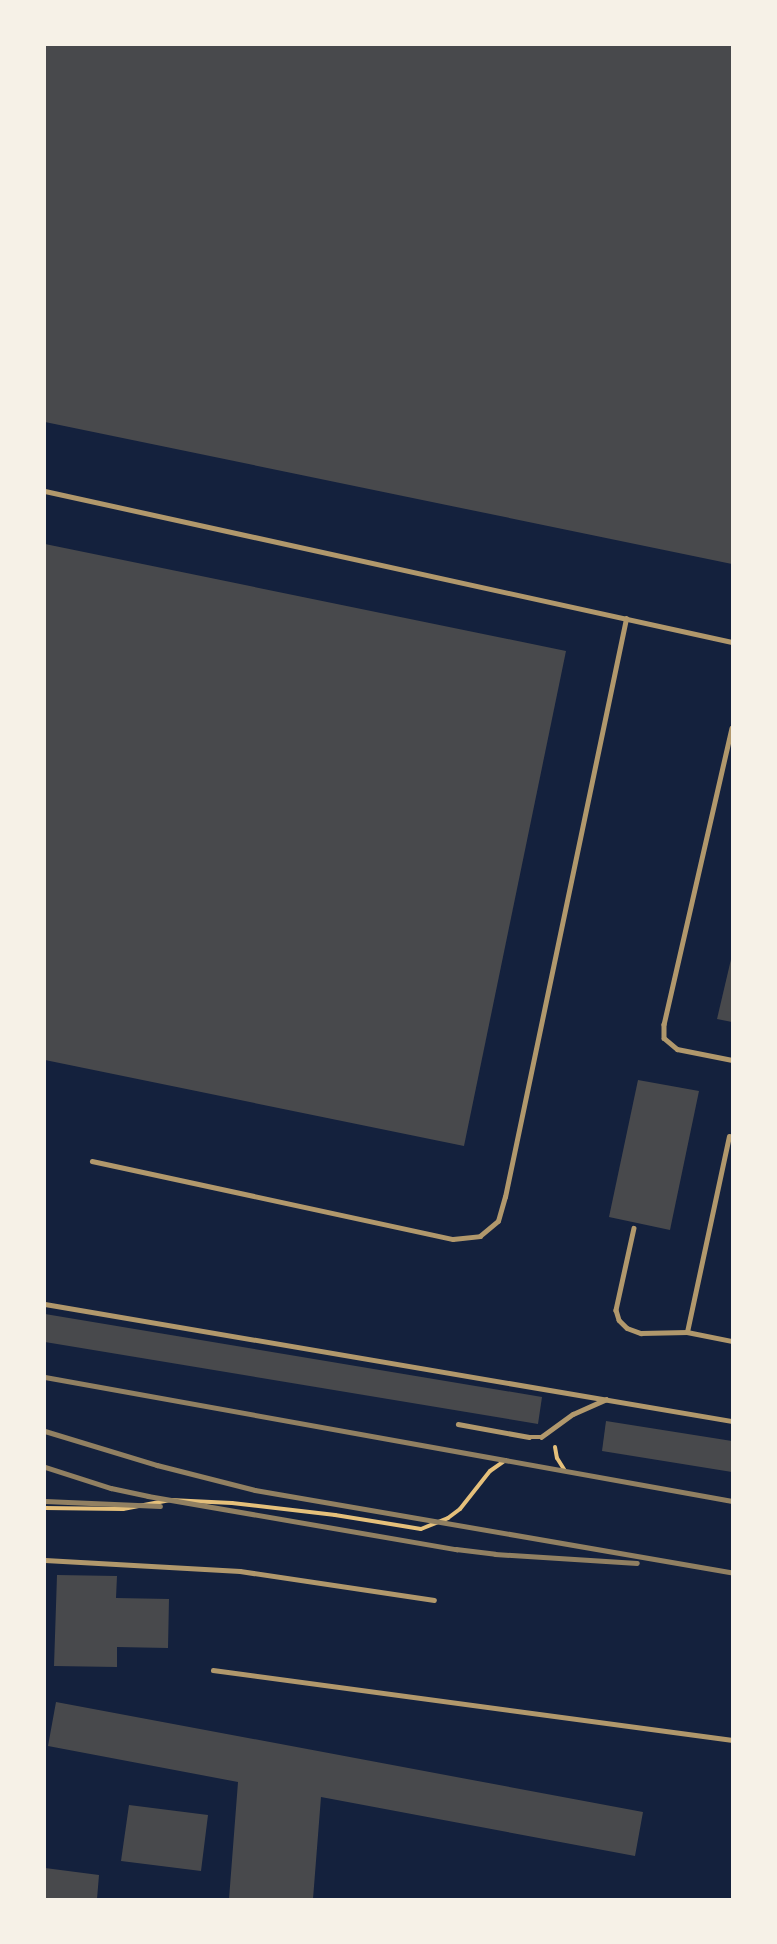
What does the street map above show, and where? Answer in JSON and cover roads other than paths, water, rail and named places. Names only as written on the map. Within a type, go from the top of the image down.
[{"type":"lane","points":[[45,491],[732,642]]},
{"type":"lane","points":[[92,1161],[453,1239],[480,1236],[498,1221],[505,1197],[626,619]]},
{"type":"lane","points":[[732,729],[664,1038],[677,1049],[732,1060]]},
{"type":"lane","points":[[687,1332],[729,1136]]},
{"type":"lane","points":[[634,1228],[616,1311],[619,1320],[627,1328],[641,1333],[687,1332],[732,1341]]},
{"type":"lane","points":[[45,1304],[732,1421]]},
{"type":"lane","points":[[458,1424],[541,1437],[573,1414],[606,1400]]},
{"type":"lane","points":[[45,1560],[240,1571],[434,1600]]},
{"type":"lane","points":[[213,1670],[732,1740]]},
{"type":"railway","points":[[45,1377],[732,1501]]},
{"type":"railway","points":[[45,1431],[157,1465],[255,1490],[732,1572]]},
{"type":"railway","points":[[45,1467],[111,1488],[148,1496],[456,1549],[495,1554],[637,1563]]},
{"type":"railway","points":[[45,1501],[160,1506]]}]
